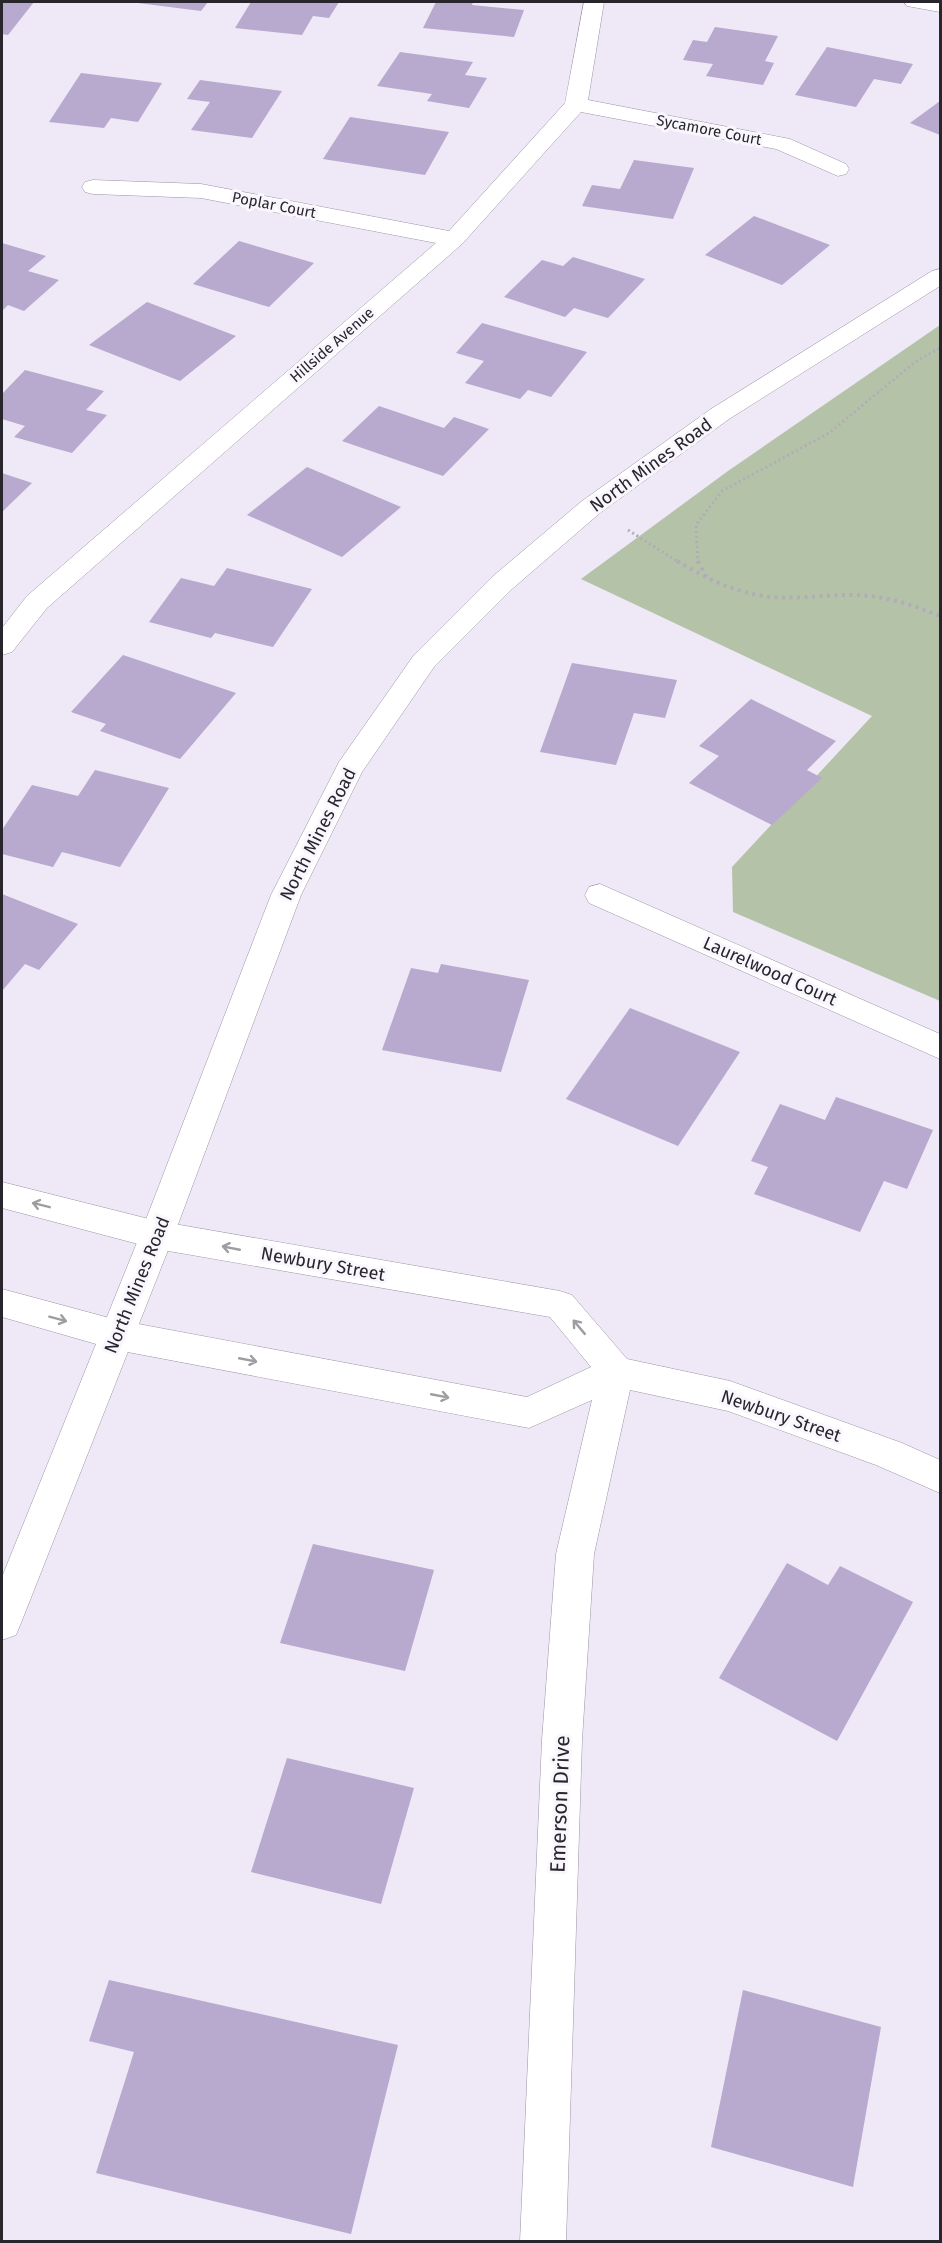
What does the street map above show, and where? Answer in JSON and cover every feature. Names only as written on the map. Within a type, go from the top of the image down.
[{"type":"street","points":[[576,104],[594,2]]},
{"type":"street","points":[[914,2],[940,6]]},
{"type":"street","name":"Sycamore Court","points":[[576,104],[782,144],[838,169]]},
{"type":"street","name":"Hillside Avenue","points":[[2,646],[37,602],[454,239],[576,104]]},
{"type":"street","name":"Poplar Court","points":[[93,187],[201,191],[454,239]]},
{"type":"street","name":"North Mines Road","points":[[2,1623],[157,1235],[285,895],[349,769],[424,661],[502,583],[591,507],[720,414],[940,276]]},
{"type":"street","name":"Laurelwood Court","points":[[600,895],[940,1047]]},
{"type":"street","name":"Newbury Street","points":[[2,1195],[157,1235],[560,1305],[616,1372],[730,1396],[889,1454],[940,1478]]},
{"type":"street","points":[[2,1303],[117,1335],[530,1413],[616,1372]]},
{"type":"street","name":"Emerson Drive","points":[[543,2241],[562,1740],[575,1554],[616,1372]]},
{"type":"path","points":[[708,579],[698,566],[696,525],[722,491],[829,433],[915,362],[940,348]]},
{"type":"path","points":[[591,507],[708,579],[747,593],[790,597],[861,595],[906,602],[940,616]]},
{"type":"green space","points":[[940,325],[940,1001],[733,912],[732,867],[872,716],[581,579],[728,471]]},
{"type":"building","points":[[2,2],[34,2],[8,35],[2,34]]},
{"type":"building","points":[[130,2],[208,2],[201,11]]},
{"type":"building","points":[[251,2],[339,2],[329,18],[313,16],[302,35],[235,28]]},
{"type":"building","points":[[436,2],[473,2],[472,5],[524,10],[514,37],[423,28]]},
{"type":"building","points":[[715,27],[778,36],[765,61],[774,63],[763,85],[706,76],[713,64],[683,60],[693,40],[707,42]]},
{"type":"building","points":[[827,47],[913,64],[901,84],[874,79],[856,107],[795,95]]},
{"type":"building","points":[[400,52],[473,62],[465,75],[487,78],[469,108],[427,101],[432,94],[377,86]]},
{"type":"building","points":[[81,73],[162,83],[138,122],[111,118],[104,128],[49,122]]},
{"type":"building","points":[[200,80],[282,91],[252,138],[191,130],[210,102],[187,99]]},
{"type":"building","points":[[940,101],[940,135],[910,123]]},
{"type":"building","points":[[350,117],[449,132],[425,175],[323,159]]},
{"type":"building","points":[[634,160],[694,168],[673,219],[582,206],[592,185],[620,189]]},
{"type":"building","points":[[754,216],[830,245],[782,285],[705,255]]},
{"type":"building","points":[[239,241],[314,263],[269,307],[193,284]]},
{"type":"building","points":[[2,243],[46,256],[28,271],[59,280],[24,311],[8,305],[2,311]]},
{"type":"building","points":[[573,257],[645,279],[608,318],[574,308],[565,317],[504,297],[542,260],[563,266]]},
{"type":"building","points":[[147,302],[236,336],[180,381],[89,345]]},
{"type":"building","points":[[482,323],[587,352],[551,397],[528,390],[520,399],[465,383],[484,361],[456,353]]},
{"type":"building","points":[[25,370],[104,391],[86,410],[107,415],[72,453],[14,437],[25,426],[2,419],[2,394]]},
{"type":"building","points":[[379,406],[444,428],[454,417],[489,429],[443,476],[342,441]]},
{"type":"building","points":[[307,467],[401,507],[342,557],[247,515]]},
{"type":"building","points":[[2,473],[32,483],[2,512]]},
{"type":"building","points":[[227,568],[312,589],[273,647],[215,633],[211,638],[149,622],[181,578],[214,586]]},
{"type":"building","points":[[123,655],[236,693],[180,759],[100,731],[106,724],[71,712]]},
{"type":"building","points":[[572,663],[677,680],[665,718],[634,713],[616,765],[540,752]]},
{"type":"building","points":[[751,699],[836,741],[807,770],[822,778],[772,825],[689,783],[719,756],[699,746]]},
{"type":"building","points":[[95,770],[169,788],[120,867],[62,852],[53,867],[2,854],[2,830],[32,785],[78,796]]},
{"type":"building","points":[[2,894],[78,924],[39,970],[25,964],[2,991]]},
{"type":"building","points":[[441,964],[529,980],[501,1072],[382,1050],[411,968],[438,973]]},
{"type":"building","points":[[630,1008],[740,1052],[678,1146],[566,1099]]},
{"type":"building","points":[[836,1097],[933,1130],[907,1189],[884,1181],[860,1232],[754,1194],[768,1167],[751,1161],[780,1104],[825,1120]]},
{"type":"building","points":[[313,1544],[434,1570],[405,1671],[280,1643]]},
{"type":"building","points":[[787,1563],[828,1585],[840,1566],[913,1602],[837,1741],[719,1678]]},
{"type":"building","points":[[287,1758],[414,1788],[381,1904],[251,1872]]},
{"type":"building","points":[[109,1980],[398,2045],[351,2234],[96,2173],[134,2052],[89,2041]]},
{"type":"building","points":[[743,1990],[881,2027],[853,2187],[711,2147]]}]
